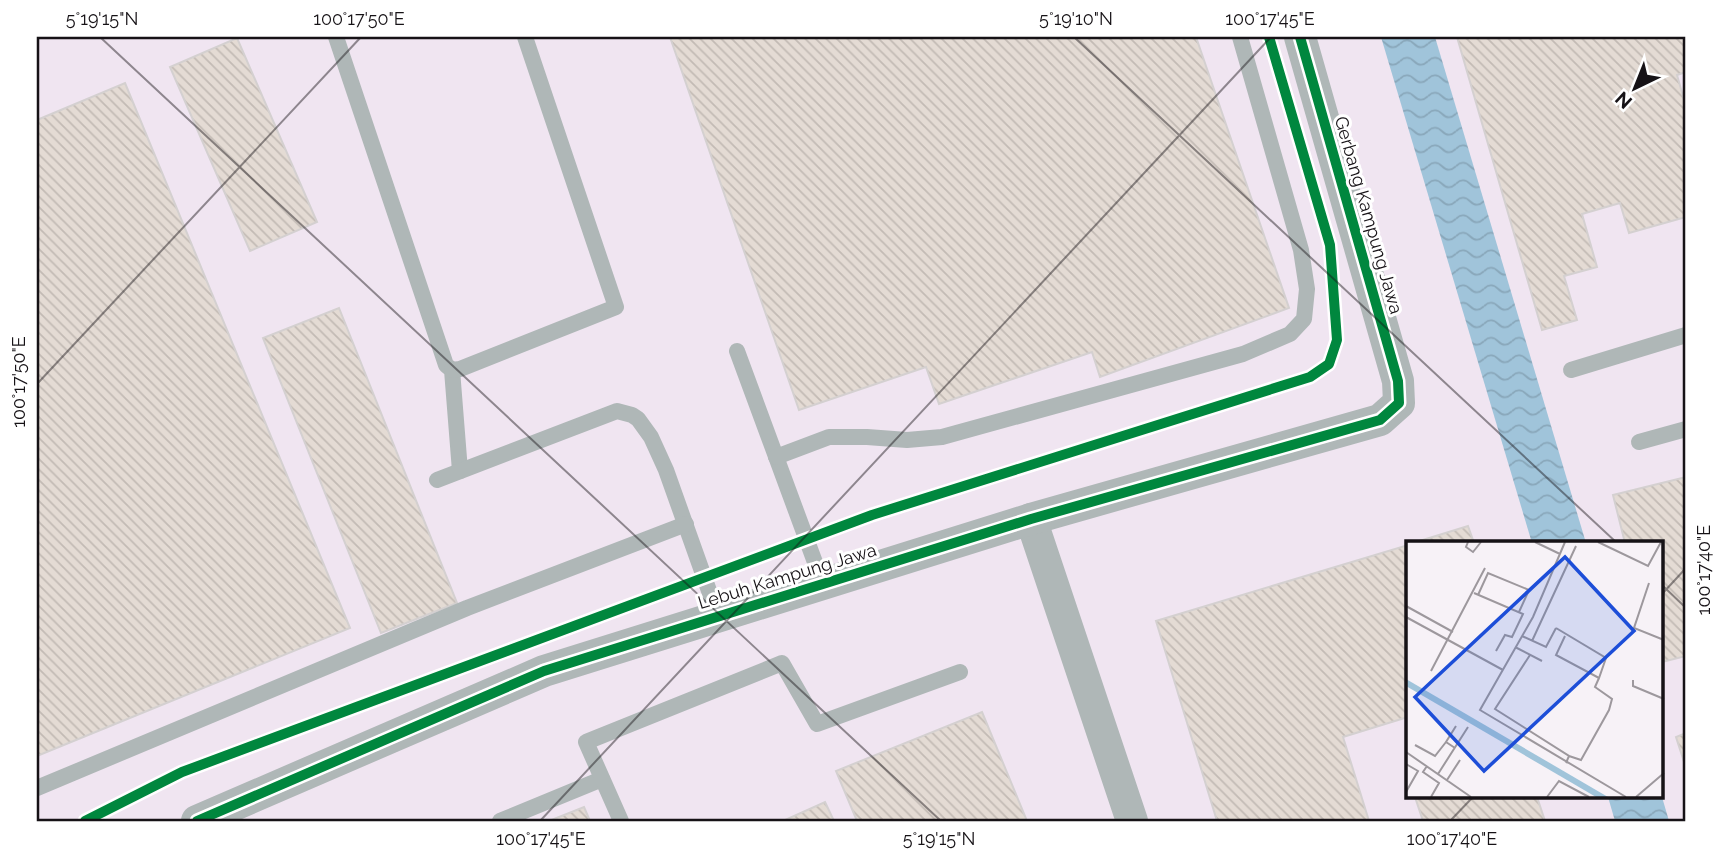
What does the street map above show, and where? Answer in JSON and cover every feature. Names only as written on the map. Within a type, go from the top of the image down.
[{"type":"street","name":"Gerbang Kampung Jawa","points":[[1300,37],[1398,381],[1399,403]]},
{"type":"street","name":"Lebuh Kampung Jawa","points":[[197,821],[544,671],[1031,519],[1380,420],[1399,403]]},
{"type":"street","points":[[1031,519],[1132,821]]},
{"type":"lane","points":[[337,37],[446,365],[452,370],[460,471]]},
{"type":"lane","points":[[452,370],[616,307],[525,37]]},
{"type":"lane","points":[[776,457],[829,437],[907,440],[942,437],[1243,354],[1290,334],[1304,320],[1307,289],[1301,250],[1240,37]]},
{"type":"lane","points":[[1570,370],[1686,335]]},
{"type":"lane","points":[[737,351],[823,584]]},
{"type":"lane","points":[[437,480],[617,411],[632,415],[651,437],[666,470],[718,616]]},
{"type":"lane","points":[[1639,442],[1686,429]]},
{"type":"lane","points":[[37,788],[467,608],[685,524]]},
{"type":"lane","points":[[621,821],[586,742],[782,663],[817,724],[960,672]]},
{"type":"lane","points":[[500,821],[602,779]]},
{"type":"shaded area","points":[[37,37],[1686,37],[1686,821],[37,821]]},
{"type":"water","points":[[1381,37],[1435,37],[1585,541],[1531,541]]},
{"type":"water","points":[[1608,798],[1662,798],[1669,821],[1615,821]]},
{"type":"building","points":[[670,37],[1196,37],[1289,308],[1100,377],[1092,352],[939,404],[926,367],[799,410]]},
{"type":"building","points":[[1457,37],[1686,37],[1686,72],[1677,75],[1686,107],[1686,217],[1629,233],[1620,203],[1582,214],[1597,267],[1564,276],[1577,320],[1542,330]]},
{"type":"building","points":[[237,38],[317,222],[250,251],[170,67]]},
{"type":"building","points":[[125,83],[350,628],[37,756],[37,120]]},
{"type":"building","points":[[339,308],[457,603],[381,633],[263,338]]},
{"type":"building","points":[[1686,477],[1686,656],[1664,662],[1664,541],[1624,541],[1613,495]]},
{"type":"building","points":[[1468,526],[1473,541],[1419,541]]},
{"type":"building","points":[[1406,546],[1406,718],[1343,737],[1369,821],[1217,821],[1156,621]]},
{"type":"building","points":[[982,712],[1027,821],[857,821],[836,771]]},
{"type":"building","points":[[1686,733],[1686,768],[1676,737]]},
{"type":"building","points":[[1415,798],[1537,798],[1545,821],[1423,821]]},
{"type":"building","points":[[825,802],[834,821],[783,821]]},
{"type":"building","points":[[584,807],[590,821],[549,821]]},
{"type":"cycle path","points":[[85,821],[182,772],[872,515],[1310,377],[1329,364],[1337,340],[1330,245],[1269,37]]},
{"type":"cycle path","points":[[197,821],[544,671],[1031,519],[1380,420],[1399,403],[1398,381],[1300,37]]}]
